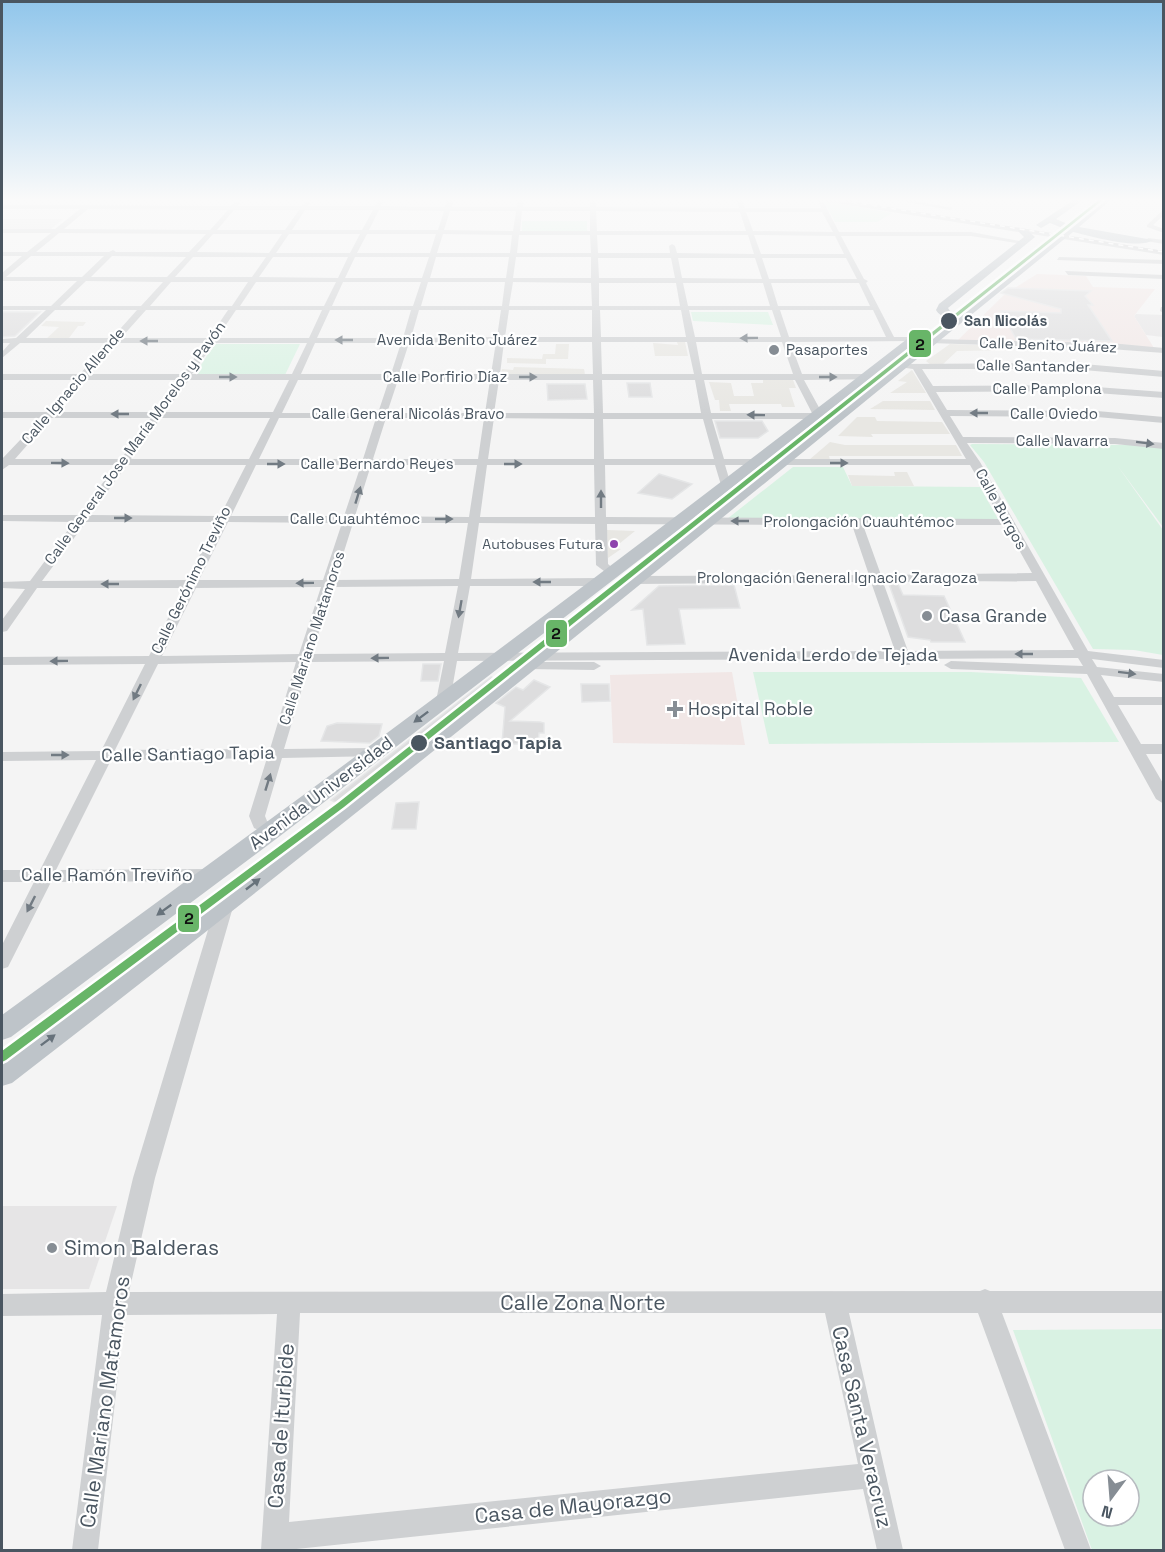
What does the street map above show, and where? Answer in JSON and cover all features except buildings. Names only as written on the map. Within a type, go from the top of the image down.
[{"type":"highway","points":[[946,314],[941,310],[943,306],[982,271]]},
{"type":"highway","name":"Avenida Universidad","points":[[2,1075],[224,907],[536,661],[888,377],[909,366],[976,299],[1008,271]]},
{"type":"highway","name":"Avenida Universidad","points":[[2,1029],[272,831],[606,578],[912,339],[946,314],[976,299],[1012,271]]},
{"type":"highway","points":[[976,299],[997,295],[1030,271]]},
{"type":"street","points":[[2,356],[91,271]]},
{"type":"street","name":"Calle Ignacio Allende","points":[[3,464],[175,271]]},
{"type":"street","name":"Calle General Jose María Morelos y Pavón","points":[[2,628],[156,414],[186,377],[259,271]]},
{"type":"street","name":"Calle Gerónimo Treviño","points":[[2,962],[221,519],[295,377],[343,271]]},
{"type":"street","name":"Calle Mariano Matamoros","points":[[272,831],[260,824],[258,816],[304,659],[351,518],[428,271]]},
{"type":"street","points":[[442,701],[453,658],[465,582],[491,414],[509,271]]},
{"type":"street","points":[[2,585],[465,582],[606,578],[602,565],[594,309],[596,271]]},
{"type":"street","points":[[677,271],[706,414],[726,485]]},
{"type":"street","points":[[762,271],[787,338],[798,377],[816,414]]},
{"type":"street","points":[[858,271],[891,338]]},
{"type":"street","points":[[1068,273],[1164,276]]},
{"type":"street","points":[[2,278],[864,281]]},
{"type":"street","points":[[2,308],[684,310],[877,308]]},
{"type":"street","name":"Avenida Benito Juárez","points":[[2,341],[912,339]]},
{"type":"street","name":"Calle Benito Juárez","points":[[933,341],[1106,357],[1164,351]]},
{"type":"street","points":[[1106,357],[1164,414]]},
{"type":"street","name":"Calle Santander","points":[[909,366],[1039,365],[1106,357],[1164,374]]},
{"type":"street","name":"Calle Burgos","points":[[909,366],[930,389],[975,462],[1163,798]]},
{"type":"street","name":"Calle Porfirio Díaz","points":[[2,377],[888,377]]},
{"type":"street","name":"Calle Pamplona","points":[[930,389],[1069,388],[1164,395]]},
{"type":"street","name":"Calle Oviedo","points":[[944,413],[1097,414],[1164,420]]},
{"type":"street","name":"Calle General Nicolás Bravo","points":[[2,415],[816,414]]},
{"type":"street","name":"Calle Navarra","points":[[960,441],[1115,441],[1164,446]]},
{"type":"street","name":"Calle Bernardo Reyes","points":[[3,464],[975,462]]},
{"type":"street","name":"Calle Cuauhtémoc","points":[[2,518],[708,521]]},
{"type":"street","name":"Prolongación Cuauhtémoc","points":[[708,521],[1009,522]]},
{"type":"street","points":[[855,522],[904,659]]},
{"type":"street","name":"Prolongación General Ignacio Zaragoza","points":[[636,580],[1039,577]]},
{"type":"street","name":"Avenida Lerdo de Tejada","points":[[2,661],[501,657],[536,661],[904,659],[1083,654],[1164,664]]},
{"type":"street","name":"Avenida Lerdo de Tejada","points":[[904,659],[1091,670],[1164,678]]},
{"type":"street","points":[[1109,701],[1164,701]]},
{"type":"street","points":[[1136,749],[1164,749]]},
{"type":"street","name":"Calle Santiago Tapia","points":[[2,756],[374,753]]},
{"type":"street","name":"Calle Ramón Treviño","points":[[2,876],[212,875]]},
{"type":"street","name":"Calle Mariano Matamoros","points":[[85,1551],[115,1305],[147,1168],[224,907]]},
{"type":"street","points":[[985,1300],[1078,1551]]},
{"type":"street","name":"Calle Zona Norte","points":[[2,1305],[289,1302],[835,1304],[985,1300],[1164,1302]]},
{"type":"street","name":"Casa de Iturbide","points":[[274,1544],[289,1302]]},
{"type":"street","name":"Casa Santa Veracruz","points":[[835,1304],[890,1551]]},
{"type":"street","name":"Casa de Mayorazgo","points":[[274,1544],[872,1475]]},
{"type":"shaded area","points":[[1037,274],[1086,276],[1093,287],[1155,289],[1134,316],[1154,348],[958,340],[1004,295]]},
{"type":"shaded area","points":[[1136,314],[1163,315],[1163,337],[1146,335],[1134,316]]},
{"type":"shaded area","points":[[46,321],[86,322],[83,326],[78,326],[69,338],[45,340],[59,327],[41,326]]},
{"type":"shaded area","points":[[677,342],[685,342],[688,356],[655,356],[653,343],[678,345]]},
{"type":"shaded area","points":[[556,344],[569,344],[568,359],[546,359],[546,364],[507,363],[507,358],[542,359],[543,354],[555,354]]},
{"type":"shaded area","points":[[950,344],[1006,346],[1010,350],[957,351],[942,365],[931,365],[926,361]]},
{"type":"shaded area","points":[[514,367],[584,369],[585,375],[500,376],[502,369],[513,370]]},
{"type":"shaded area","points":[[912,370],[926,393],[890,393],[907,382],[898,381]]},
{"type":"shaded area","points":[[763,380],[793,380],[796,388],[789,388],[795,407],[782,407],[781,404],[729,404],[731,411],[720,411],[719,400],[715,400],[709,382],[731,383],[734,396],[754,396],[751,383],[763,383]]},
{"type":"shaded area","points":[[883,401],[930,401],[935,410],[870,409]]},
{"type":"shaded area","points":[[857,417],[875,417],[877,421],[942,422],[950,434],[838,436]]},
{"type":"shaded area","points":[[830,442],[845,445],[956,445],[962,456],[829,456],[830,460],[809,460]]},
{"type":"shaded area","points":[[894,472],[907,472],[914,486],[852,486],[848,475],[895,476]]},
{"type":"shaded area","points":[[607,530],[635,531],[614,548],[621,549],[608,558]]},
{"type":"shaded area","name":"Hospital Roble","points":[[732,672],[745,745],[613,743],[610,675]]},
{"type":"shaded area","name":"Simon Balderas","points":[[2,1206],[117,1206],[89,1289],[2,1289]]},
{"type":"green space","points":[[691,312],[768,312],[773,325],[693,321]]},
{"type":"green space","points":[[214,344],[300,344],[285,375],[195,375]]},
{"type":"green space","points":[[970,445],[1131,445],[1163,448],[1163,527],[1117,465],[1163,530],[1163,655],[1134,650],[1093,649],[984,462]]},
{"type":"green space","points":[[793,467],[843,467],[852,486],[980,487],[998,519],[727,519]]},
{"type":"green space","points":[[753,672],[971,672],[1081,678],[1119,742],[769,744]]},
{"type":"green space","points":[[1163,1329],[1163,1550],[1092,1550],[1084,1528],[1141,1528],[1141,1468],[1081,1468],[1081,1519],[1013,1330]]},
{"type":"transit line","name":"2","points":[[2,1057],[341,805],[1011,271]]},
{"type":"place","name":"San Nicolás","points":[[949,321]]},
{"type":"place","name":"Pasaportes","points":[[774,350]]},
{"type":"place","name":"Autobuses Futura","points":[[614,544]]},
{"type":"place","name":"Casa Grande","points":[[927,616]]},
{"type":"place","name":"Hospital Roble","points":[[675,709]]},
{"type":"place","name":"Santiago Tapia","points":[[419,743]]},
{"type":"place","name":"Simon Balderas","points":[[52,1248]]}]
